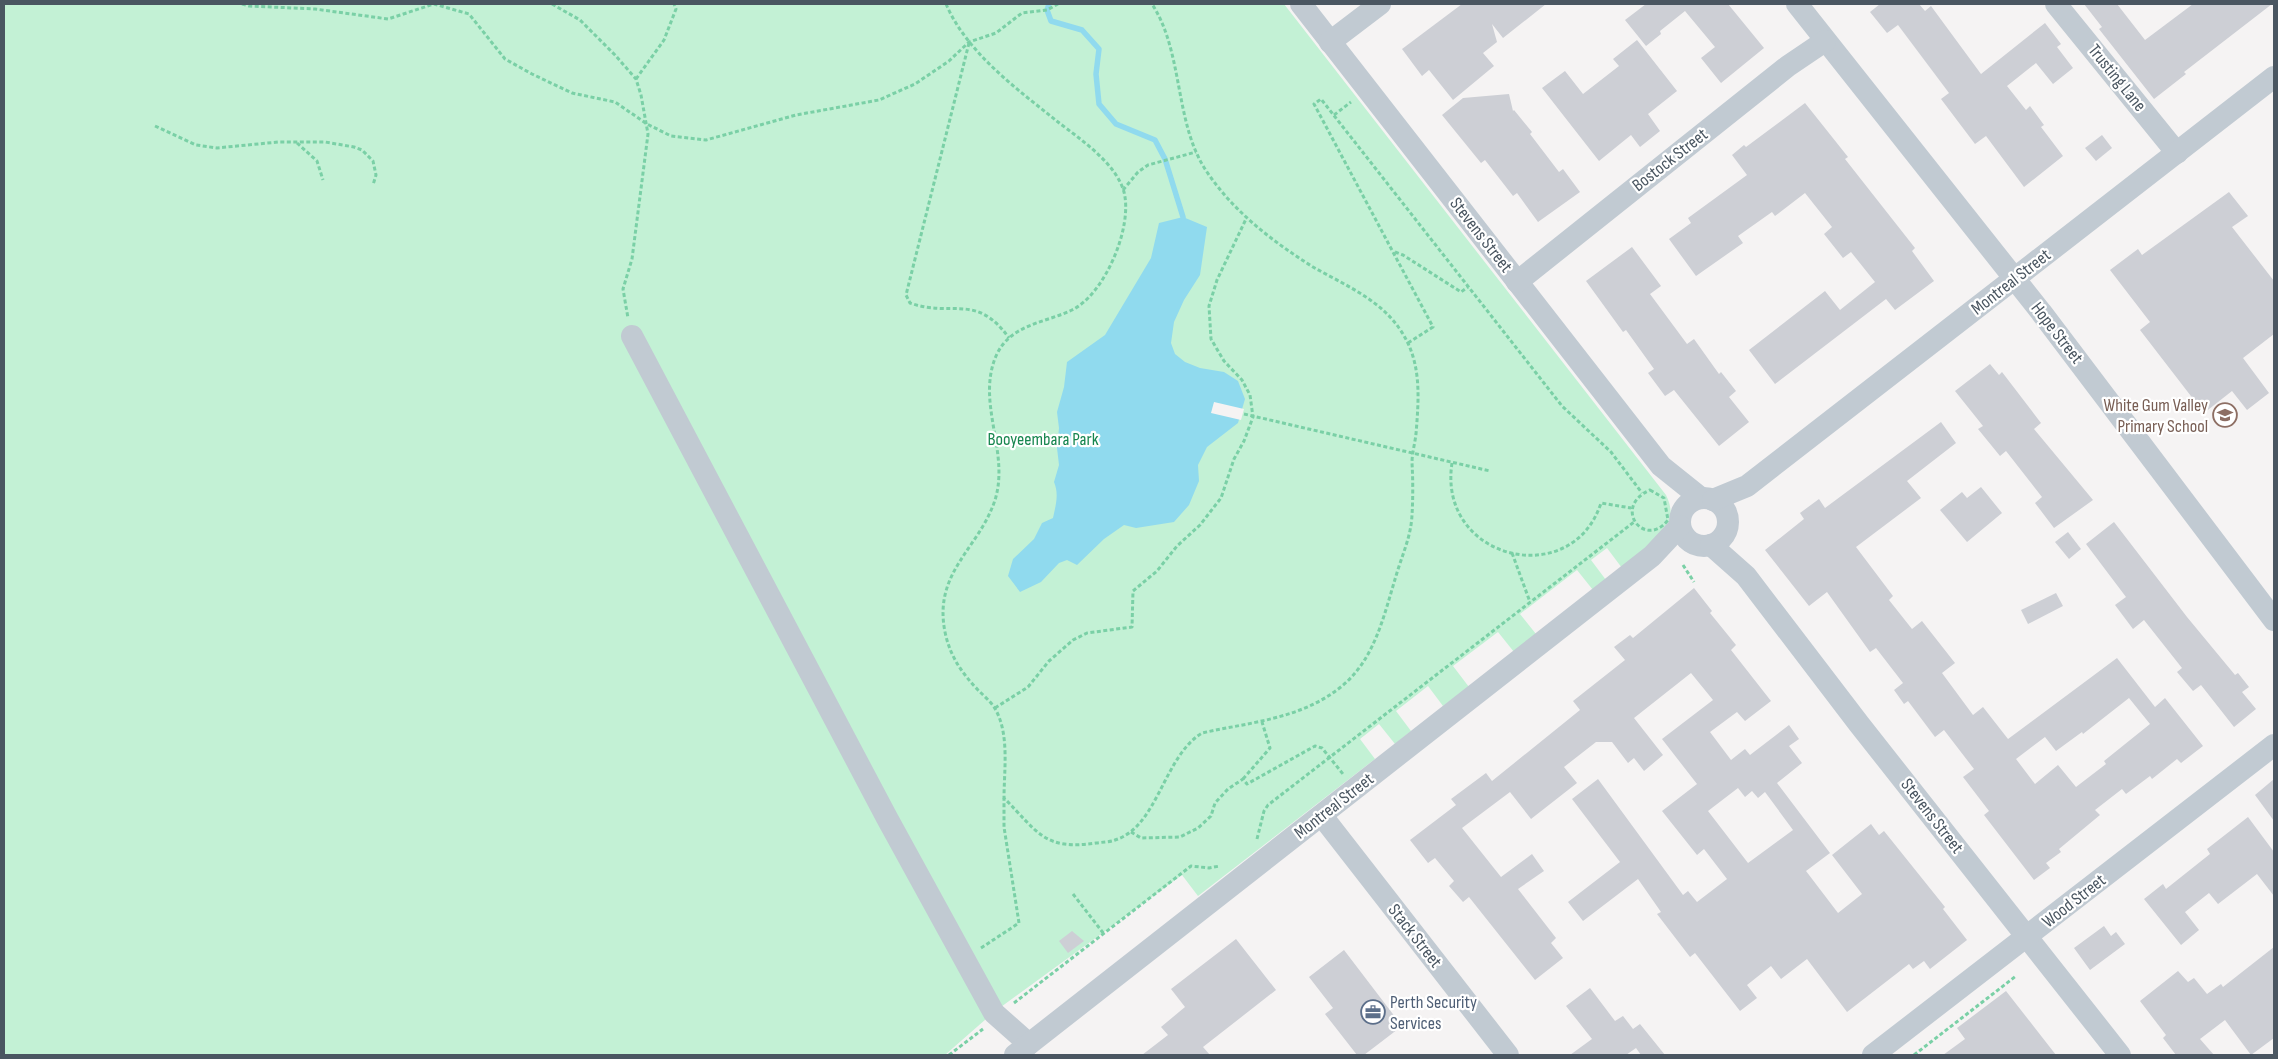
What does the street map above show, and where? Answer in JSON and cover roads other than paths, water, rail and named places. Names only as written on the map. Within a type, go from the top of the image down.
[{"type":"street","name":"Stevens Street","points":[[1301,4],[1662,466],[1703,529],[1746,576],[1859,724],[2120,1055]]},
{"type":"street","points":[[1330,42],[1380,4]]},
{"type":"street","name":"Hope Street","points":[[1797,4],[2015,279],[2274,620]]},
{"type":"street","name":"Trusting Lane","points":[[2056,4],[2177,153]]},
{"type":"street","name":"Bostock Street","points":[[1517,282],[1788,66],[1825,41]]},
{"type":"street","name":"Montreal Street","points":[[1022,1049],[1652,556],[1703,529],[1747,486],[2274,76]]},
{"type":"street","points":[[632,336],[887,818],[997,1015],[1022,1049]]},
{"type":"street","name":"Stevens Street","points":[[1662,466],[1707,499],[1723,507],[1703,529]]},
{"type":"street","name":"Montreal Street","points":[[1703,529],[1690,502],[1707,499],[1747,486]]},
{"type":"street","name":"Wood Street","points":[[1873,1055],[2274,745]]},
{"type":"street","name":"Stack Street","points":[[1322,816],[1508,1055]]},
{"type":"water","points":[[1183,217],[1207,227],[1200,275],[1184,300],[1174,322],[1171,343],[1175,354],[1185,362],[1200,368],[1224,372],[1238,381],[1245,399],[1238,423],[1207,447],[1198,465],[1199,481],[1189,505],[1174,522],[1136,528],[1124,525],[1104,539],[1077,565],[1067,560],[1059,563],[1041,582],[1020,592],[1008,576],[1013,559],[1034,539],[1042,523],[1053,518],[1057,495],[1054,482],[1059,465],[1057,412],[1064,387],[1067,362],[1105,335],[1151,258],[1159,223]]},
{"type":"waterway","points":[[1049,4],[1047,10],[1051,21],[1082,30],[1099,49],[1096,74],[1099,104],[1116,124],[1155,140],[1165,159],[1183,217]]},
{"type":"place","name":"White Gum Valley Primary School","points":[[2225,415]]},
{"type":"place","name":"Perth Security Services","points":[[1373,1012]]},
{"type":"park label","name":"Booyeembara Park","points":[[1043,439]]}]
